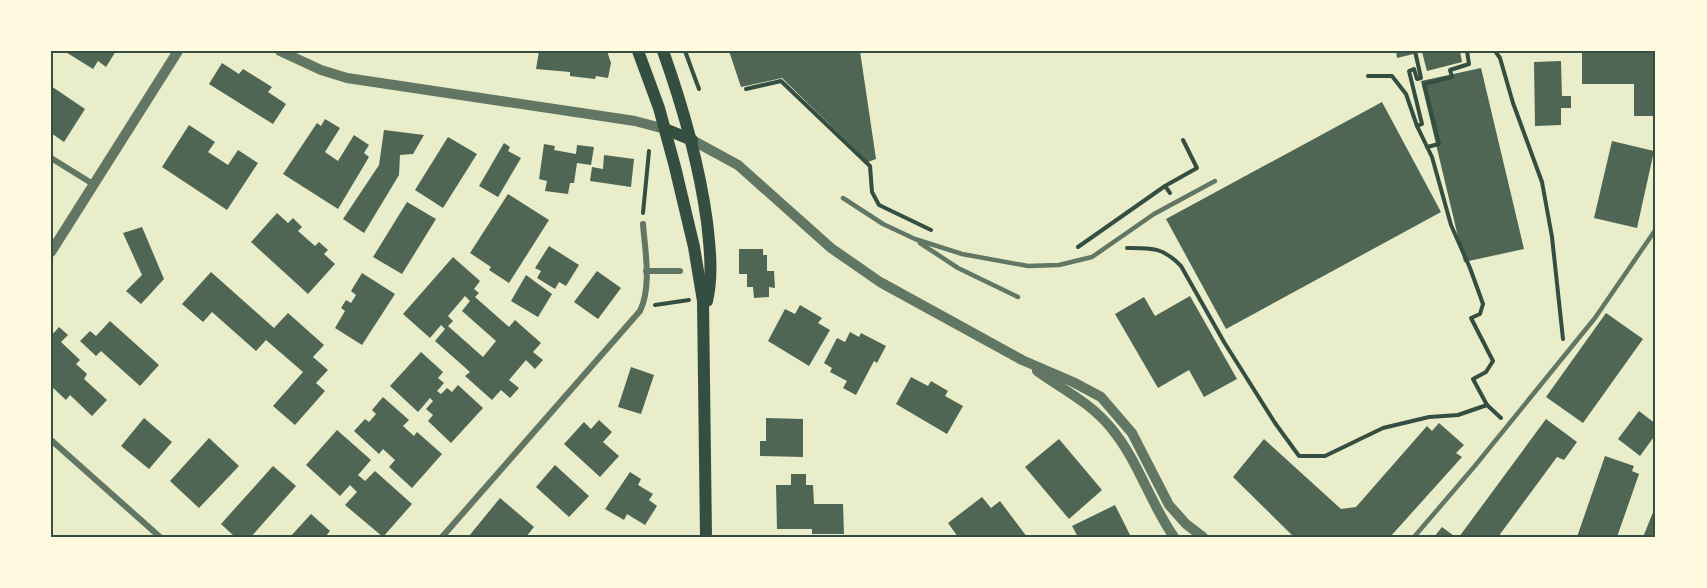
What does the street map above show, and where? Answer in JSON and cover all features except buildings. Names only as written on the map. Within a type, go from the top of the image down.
[{"type":"main road","points":[[638,51],[665,129],[694,247],[704,311],[706,537]]},
{"type":"main road","points":[[663,51],[692,140],[700,179],[708,231],[710,281],[704,311]]},
{"type":"main road","points":[[665,129],[692,140]]},
{"type":"street","points":[[51,252],[178,51]]},
{"type":"street","points":[[280,51],[293,54],[321,70],[347,78],[635,121],[665,129]]},
{"type":"street","points":[[692,140],[738,165],[856,267],[1022,360],[1073,381],[1101,397],[1136,440],[1169,505],[1186,524],[1203,537]]},
{"type":"street","points":[[51,158],[93,184]]},
{"type":"street","points":[[442,537],[639,314],[644,301],[646,271],[644,224]]},
{"type":"street","points":[[646,271],[680,271]]},
{"type":"street","points":[[1022,360],[1097,413],[1115,433],[1130,456],[1160,518],[1174,537]]},
{"type":"street","points":[[1067,392],[1073,381]]},
{"type":"street","points":[[51,440],[160,537]]},
{"type":"lane","points":[[843,198],[883,224],[915,239],[962,254],[1028,266],[1059,265],[1092,257],[1154,214],[1215,181]]},
{"type":"lane","points":[[1414,537],[1595,318],[1656,229]]},
{"type":"lane","points":[[915,239],[958,268],[1018,297]]},
{"type":"path","points":[[685,51],[699,89]]},
{"type":"path","points":[[1415,51],[1421,78],[1417,79],[1414,69],[1409,71],[1422,124],[1417,126]]},
{"type":"path","points":[[1427,147],[1439,144],[1424,84],[1452,77],[1450,70],[1469,64],[1467,51]]},
{"type":"path","points":[[1495,51],[1500,58],[1513,103],[1542,182],[1552,237],[1564,355]]},
{"type":"path","points":[[1368,76],[1392,76],[1406,94],[1417,126],[1432,157],[1451,225],[1483,304],[1480,314],[1472,318],[1493,361],[1486,372],[1473,379],[1487,405],[1508,424]]},
{"type":"path","points":[[746,89],[781,81],[870,166],[872,192],[879,206],[940,234]]},
{"type":"path","points":[[1067,250],[1078,247],[1197,168],[1183,140]]},
{"type":"path","points":[[644,224],[642,222],[649,151]]},
{"type":"path","points":[[1126,248],[1161,250],[1172,256],[1181,266],[1224,342],[1275,423],[1299,456],[1325,456],[1383,428],[1430,417],[1458,415],[1487,405]]},
{"type":"path","points":[[659,304],[686,300]]}]
